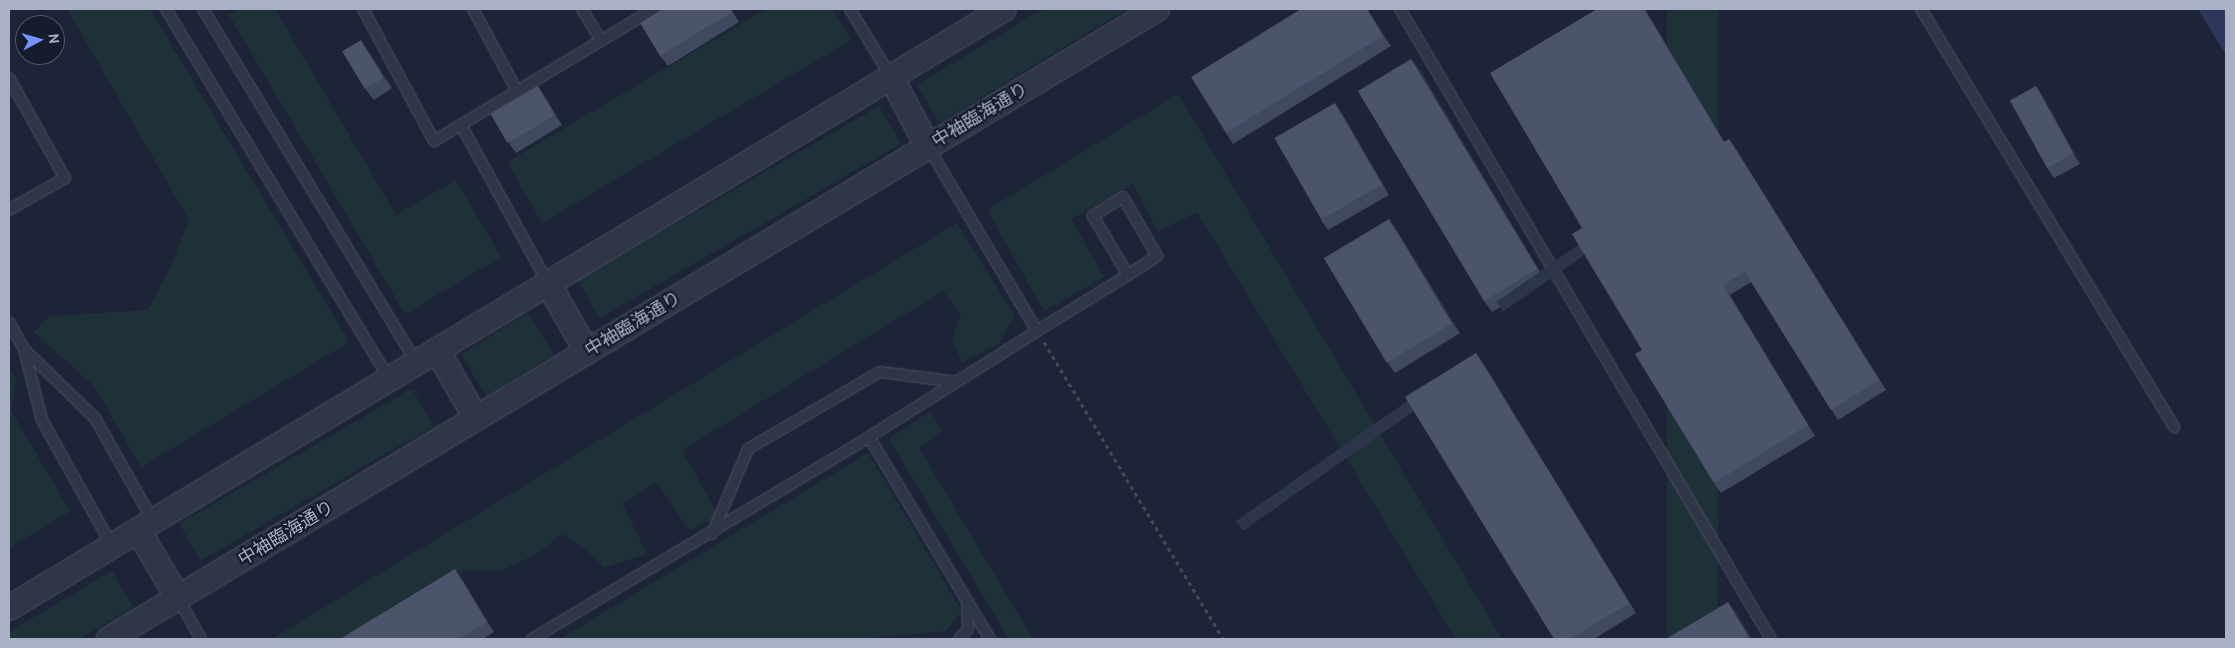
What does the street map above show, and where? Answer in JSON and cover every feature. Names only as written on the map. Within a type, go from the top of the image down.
[{"type":"street","points":[[9,608],[1004,9]]},
{"type":"street","name":"中袖臨海通り","points":[[109,639],[1156,9]]},
{"type":"street","points":[[890,77],[928,147]]},
{"type":"street","points":[[548,283],[587,352]]},
{"type":"street","points":[[437,350],[476,418]]},
{"type":"street","points":[[146,525],[178,598]]},
{"type":"lane","points":[[166,9],[389,379]]},
{"type":"lane","points":[[203,9],[416,362]]},
{"type":"lane","points":[[363,9],[434,141],[654,9]]},
{"type":"lane","points":[[473,9],[517,91]]},
{"type":"lane","points":[[582,9],[600,41]]},
{"type":"lane","points":[[850,9],[890,77]]},
{"type":"lane","points":[[1400,9],[1771,639]]},
{"type":"lane","points":[[1921,9],[2174,427]]},
{"type":"lane","points":[[9,78],[65,178],[9,210]]},
{"type":"lane","points":[[461,125],[548,283]]},
{"type":"lane","points":[[928,147],[1037,331]]},
{"type":"lane","points":[[532,639],[712,534],[869,437],[1128,275],[1157,256],[1123,197],[1092,216],[1128,275]]},
{"type":"lane","points":[[9,322],[24,349],[42,420],[112,546]]},
{"type":"lane","points":[[24,349],[95,418],[146,525]]},
{"type":"lane","points":[[712,534],[748,449],[880,372],[956,382]]},
{"type":"lane","points":[[869,437],[990,639]]},
{"type":"lane","points":[[178,598],[201,639]]},
{"type":"lane","points":[[958,639],[968,629],[970,617],[965,598]]},
{"type":"path","points":[[1037,331],[1223,639]]},
{"type":"shaded area","points":[[67,9],[150,9],[349,342],[141,467],[94,386],[34,332],[50,316],[148,310],[170,268],[189,220]]},
{"type":"shaded area","points":[[240,9],[275,9],[396,215],[456,180],[501,257],[405,314],[229,15]]},
{"type":"shaded area","points":[[766,9],[832,9],[851,40],[542,223],[507,162]]},
{"type":"shaded area","points":[[1043,9],[1127,9],[939,123],[917,85]]},
{"type":"shaded area","points":[[1667,9],[1718,9],[1718,639],[1667,639]]},
{"type":"shaded area","points":[[1178,94],[1502,639],[1456,639],[1197,212],[1158,232],[1133,184],[1071,219],[1104,277],[1044,311],[987,210]]},
{"type":"shaded area","points":[[879,106],[901,144],[600,318],[578,280]]},
{"type":"shaded area","points":[[957,223],[1014,315],[999,344],[962,362],[952,340],[961,314],[943,291],[682,450],[719,517],[689,530],[657,482],[622,503],[647,554],[604,568],[583,547],[562,534],[536,554],[501,571],[466,570],[347,639],[272,639]]},
{"type":"shaded area","points":[[528,313],[554,355],[487,396],[461,355]]},
{"type":"shaded area","points":[[9,367],[16,380],[11,411],[70,511],[9,548]]},
{"type":"shaded area","points":[[412,389],[434,426],[201,561],[179,524]]},
{"type":"shaded area","points":[[931,411],[942,431],[919,448],[1033,639],[1009,639],[889,439]]},
{"type":"shaded area","points":[[868,453],[962,611],[946,631],[863,639],[560,639]]},
{"type":"shaded area","points":[[112,571],[133,607],[79,639],[9,639],[9,632]]},
{"type":"water","points":[[2198,9],[2226,9],[2226,55]]},
{"type":"building","points":[[663,9],[730,9],[732,12],[660,56],[640,23]]},
{"type":"building","points":[[1301,9],[1367,9],[1383,36],[1226,133],[1191,77]]},
{"type":"building","points":[[1597,9],[1644,9],[1724,142],[1729,139],[1879,380],[1831,410],[1745,272],[1723,285],[1808,425],[1714,483],[1635,354],[1642,350],[1572,234],[1582,228],[1490,73]]},
{"type":"building","points":[[361,40],[384,78],[365,89],[342,51]]},
{"type":"building","points":[[1411,59],[1537,269],[1484,301],[1358,91]]},
{"type":"building","points":[[538,86],[555,115],[507,143],[490,114]]},
{"type":"building","points":[[2036,86],[2073,153],[2047,168],[2010,101]]},
{"type":"building","points":[[1335,103],[1382,184],[1321,219],[1274,138]]},
{"type":"building","points":[[1389,219],[1452,324],[1387,363],[1324,258]]},
{"type":"building","points":[[1476,353],[1629,603],[1570,639],[1554,639],[1405,397]]},
{"type":"building","points":[[455,569],[487,622],[459,639],[340,639]]},
{"type":"building","points":[[1728,602],[1750,639],[1666,639]]}]
